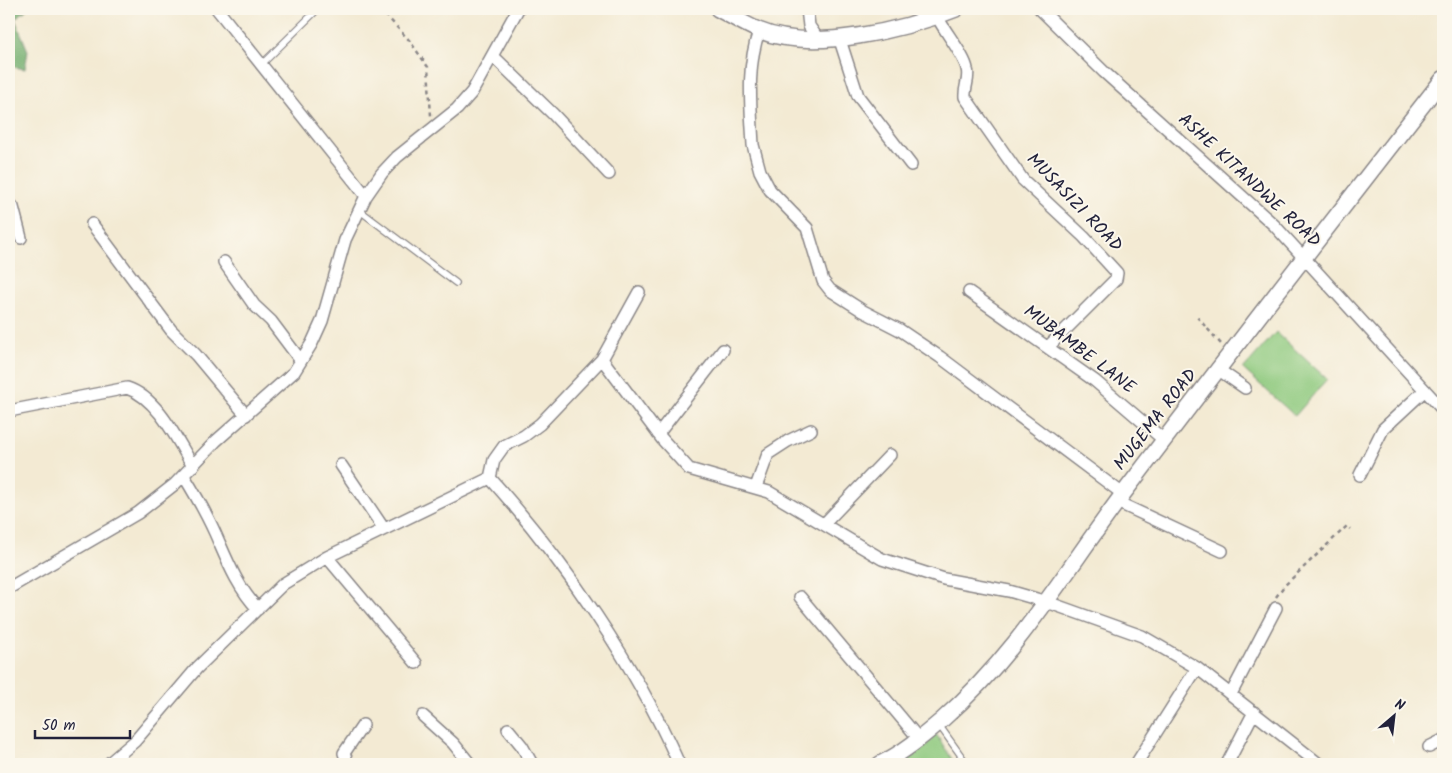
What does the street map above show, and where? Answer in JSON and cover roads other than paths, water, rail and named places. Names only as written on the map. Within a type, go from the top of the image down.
[{"type":"street","points":[[9,588],[138,513],[184,476],[216,441],[275,390],[301,361],[322,321],[345,240],[366,196],[382,173],[397,157],[457,109],[472,92],[518,9]]},
{"type":"street","points":[[718,9],[759,31],[818,39],[877,32],[956,9]]},
{"type":"street","points":[[807,9],[810,26],[818,39]]},
{"type":"street","name":"ASHE KITANDWE ROAD","points":[[1040,9],[1104,72],[1274,224],[1443,410]]},
{"type":"street","points":[[220,10],[366,196]]},
{"type":"street","name":"MUSASIZI ROAD","points":[[937,16],[967,66],[968,76],[964,87],[965,97],[1011,164],[1024,180],[1084,237],[1118,273],[1116,279],[1049,346]]},
{"type":"street","points":[[759,31],[752,52],[750,72],[753,145],[756,157],[770,190],[807,228],[823,281],[830,290],[863,311],[900,330],[940,357],[1120,498],[1222,551]]},
{"type":"street","points":[[840,37],[858,96],[911,165]]},
{"type":"street","points":[[493,56],[553,114],[608,174]]},
{"type":"street","name":"MUGEMA ROAD","points":[[880,764],[902,752],[919,739],[994,670],[1047,602],[1120,498],[1304,256],[1443,78]]},
{"type":"street","points":[[9,203],[13,207],[21,238]]},
{"type":"street","points":[[92,224],[171,330],[196,355],[246,415]]},
{"type":"street","points":[[224,262],[254,305],[271,321],[301,361]]},
{"type":"street","points":[[490,478],[494,460],[504,446],[524,436],[540,424],[602,359],[639,292]]},
{"type":"street","name":"MUBAMBE LANE","points":[[969,292],[1049,346],[1118,400],[1165,441]]},
{"type":"street","points":[[658,434],[722,350]]},
{"type":"street","points":[[602,359],[658,434],[689,469],[756,487],[788,501],[882,559],[944,579],[1009,591],[1047,602],[1142,636],[1197,668],[1319,764]]},
{"type":"street","points":[[1219,370],[1245,388]]},
{"type":"street","points":[[9,411],[127,388],[140,394],[148,401],[164,421],[193,466]]},
{"type":"street","points":[[1360,475],[1383,429],[1425,390]]},
{"type":"street","points":[[756,487],[768,454],[788,441],[811,430]]},
{"type":"street","points":[[824,524],[890,455]]},
{"type":"street","points":[[341,466],[384,529]]},
{"type":"street","points":[[184,476],[199,500],[226,560],[245,596],[258,609]]},
{"type":"street","points":[[108,764],[134,741],[197,668],[282,584],[328,557],[490,478]]},
{"type":"street","points":[[490,478],[569,576],[652,710],[679,764]]},
{"type":"street","points":[[328,557],[416,663]]},
{"type":"street","points":[[800,597],[919,739]]},
{"type":"street","points":[[1231,694],[1276,608]]},
{"type":"street","points":[[1136,764],[1197,668]]},
{"type":"street","points":[[1227,764],[1254,712]]},
{"type":"street","points":[[423,716],[453,743],[470,764]]},
{"type":"street","points":[[348,764],[344,753],[363,725]]},
{"type":"street","points":[[508,730],[522,746],[532,764]]},
{"type":"street","points":[[1430,747],[1443,740]]},
{"type":"lane","points":[[262,65],[318,9]]},
{"type":"lane","points":[[359,210],[456,283]]},
{"type":"lane","points":[[938,723],[967,764]]},
{"type":"waterway","points":[[9,100],[9,109]]}]
